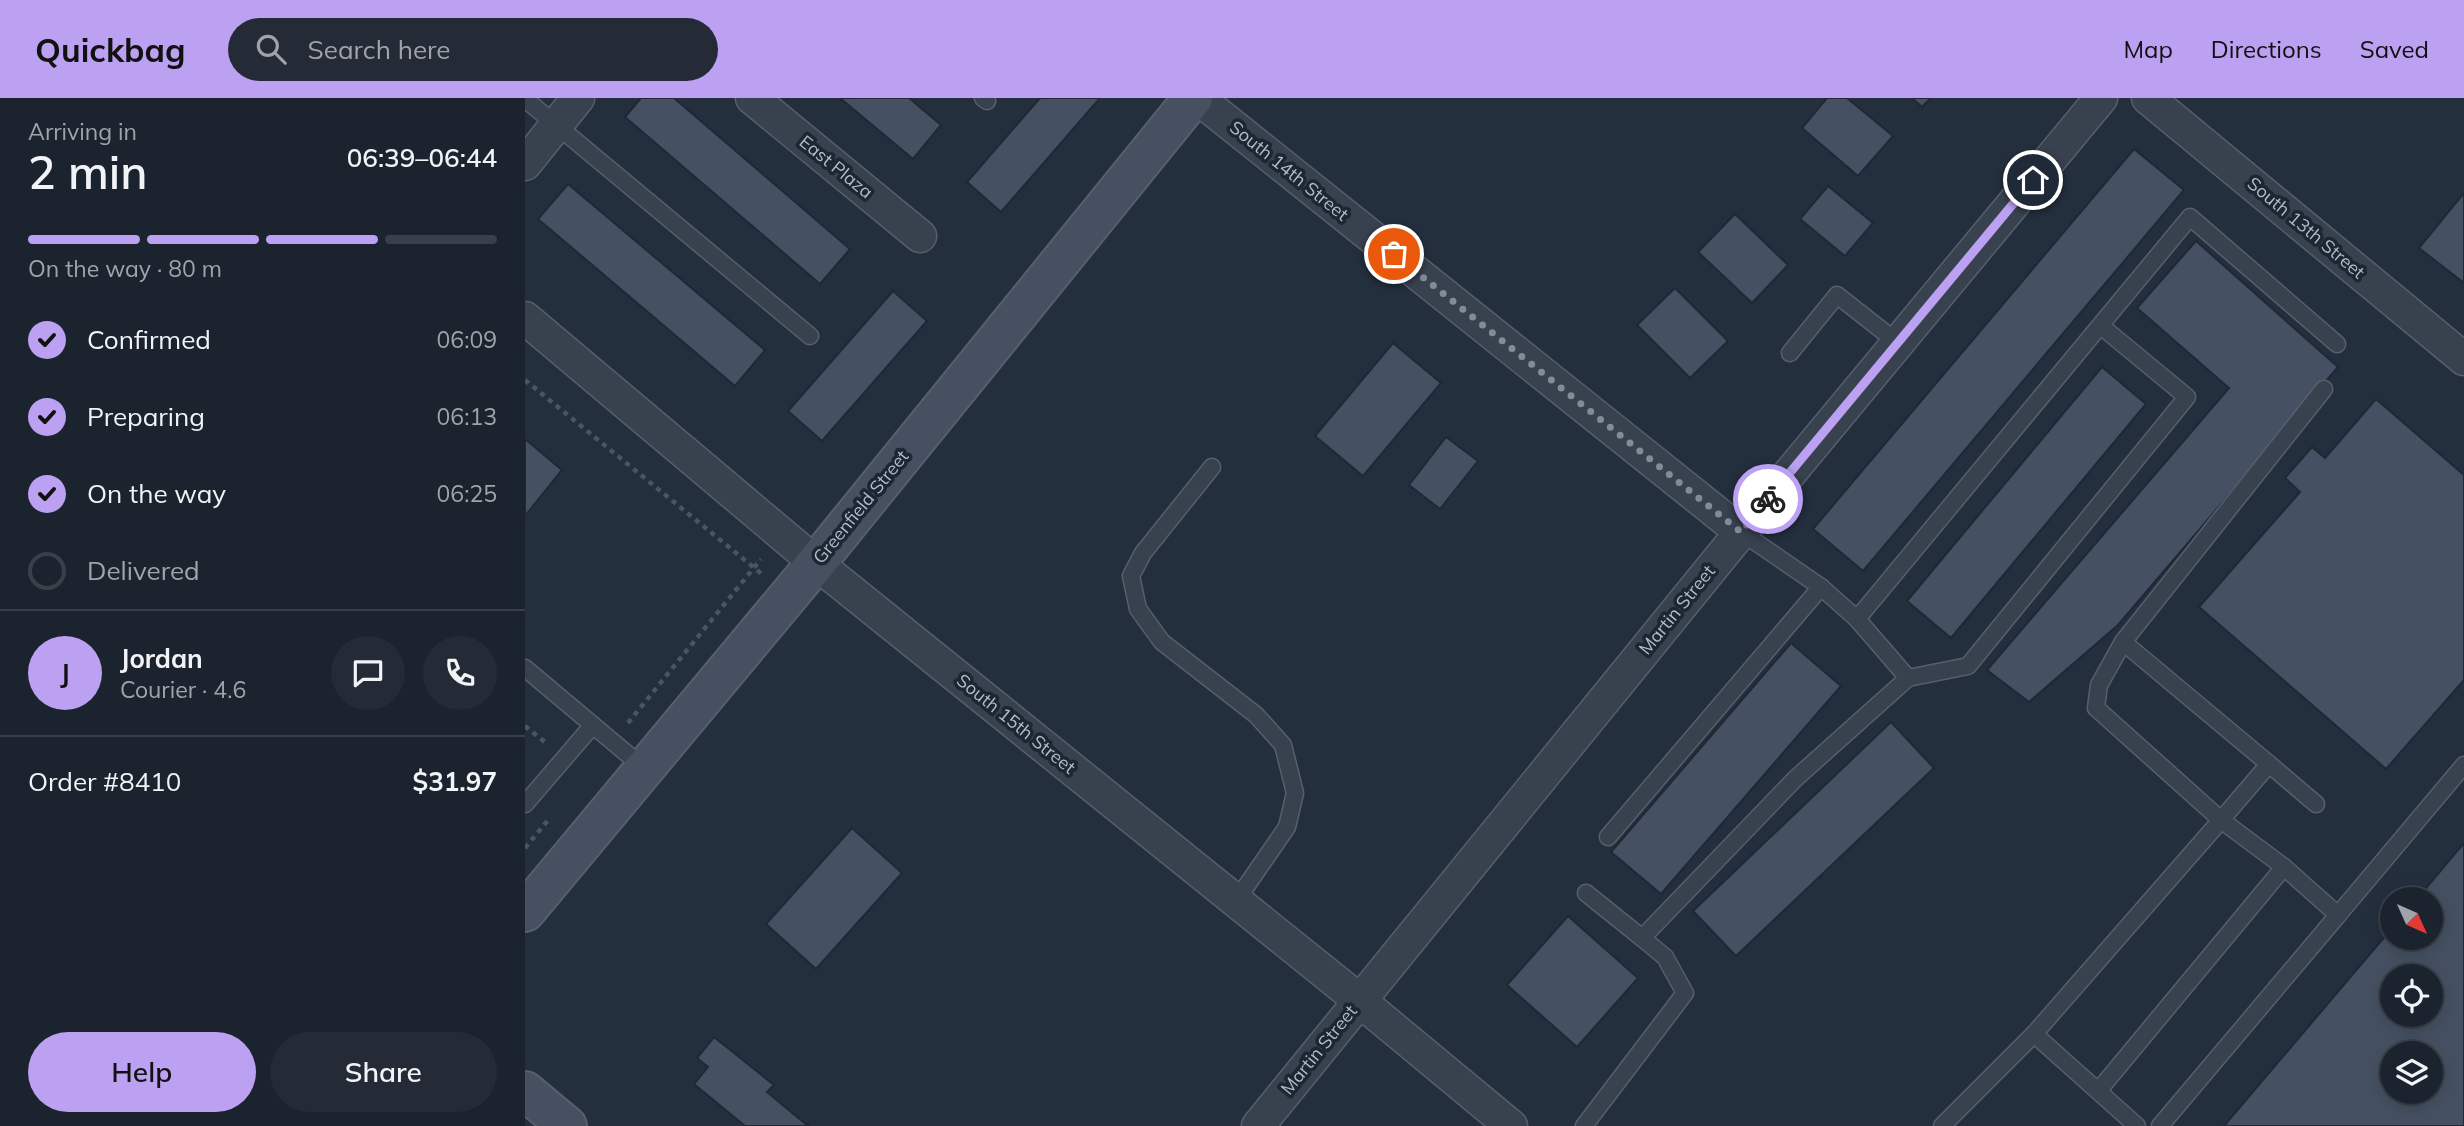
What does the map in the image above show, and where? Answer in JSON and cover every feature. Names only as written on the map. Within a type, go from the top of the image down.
[{"type":"main road","name":"Greenfield Street","points":[[525,912],[789,596],[1193,98]]},
{"type":"main road","points":[[525,1091],[567,1126]]},
{"type":"street","points":[[525,164],[578,98]]},
{"type":"street","name":"East Plaza","points":[[752,98],[921,236]]},
{"type":"street","name":"South 14th Street","points":[[1198,98],[1741,532]]},
{"type":"street","name":"Martin Street","points":[[1258,1126],[1741,532],[2101,98]]},
{"type":"street","name":"South 13th Street","points":[[2148,98],[2464,359]]},
{"type":"street","name":"South 15th Street","points":[[525,318],[816,563],[1359,1000],[1511,1126]]},
{"type":"lane","points":[[525,99],[810,336]]},
{"type":"lane","points":[[1857,619],[2190,217],[2337,344]]},
{"type":"lane","points":[[1790,353],[1836,295],[1898,343]]},
{"type":"lane","points":[[1642,938],[1795,779],[1908,678],[1968,666],[2187,397],[2101,326]]},
{"type":"lane","points":[[2324,389],[2123,642],[2099,685],[2096,708],[2221,820],[2284,867],[2338,915]]},
{"type":"lane","points":[[1212,467],[1143,553],[1131,576],[1137,609],[1162,642],[1256,715],[1283,746],[1295,793],[1287,827],[1236,901]]},
{"type":"lane","points":[[1741,532],[1821,587],[1857,619],[1908,678]]},
{"type":"lane","points":[[1608,838],[1821,587]]},
{"type":"lane","points":[[2123,642],[2316,804]]},
{"type":"lane","points":[[525,668],[644,768]]},
{"type":"lane","points":[[525,804],[593,725]]},
{"type":"lane","points":[[1943,1126],[2034,1034],[2269,764]]},
{"type":"lane","points":[[2160,1126],[2464,765]]},
{"type":"lane","points":[[2099,1090],[2284,867]]},
{"type":"lane","points":[[1584,1126],[1685,993],[1665,957],[1585,893]]},
{"type":"lane","points":[[2034,1034],[2137,1126]]},
{"type":"path","points":[[525,380],[789,596]]},
{"type":"path","points":[[612,742],[782,534]]},
{"type":"path","points":[[525,726],[537,736]]},
{"type":"path","points":[[525,848],[551,816]]},
{"type":"building","points":[[641,98],[674,98],[850,249],[820,284],[625,117]]},
{"type":"building","points":[[840,98],[909,98],[941,125],[913,159]]},
{"type":"building","points":[[1040,98],[1100,98],[1001,212],[967,182]]},
{"type":"building","points":[[1827,98],[1847,98],[1893,136],[1858,176],[1802,128]]},
{"type":"building","points":[[1912,98],[1931,98],[1922,107]]},
{"type":"building","points":[[2134,149],[2184,190],[1863,571],[1813,529]]},
{"type":"building","points":[[568,184],[765,350],[735,386],[538,219]]},
{"type":"building","points":[[1828,186],[1873,223],[1845,256],[1800,219]]},
{"type":"building","points":[[2464,193],[2464,283],[2419,248]]},
{"type":"building","points":[[1735,214],[1788,265],[1752,303],[1698,252]]},
{"type":"building","points":[[2196,241],[2338,367],[2118,625],[2029,702],[1987,670],[2229,388],[2137,308]]},
{"type":"building","points":[[1675,288],[1728,341],[1690,378],[1637,325]]},
{"type":"building","points":[[893,291],[927,321],[822,441],[788,411]]},
{"type":"building","points":[[1393,343],[1441,383],[1363,476],[1315,436]]},
{"type":"building","points":[[2102,367],[2146,404],[1951,638],[1907,601]]},
{"type":"building","points":[[2376,399],[2464,475],[2464,680],[2386,769],[2199,607],[2300,492],[2285,478],[2312,447],[2325,458]]},
{"type":"building","points":[[1446,437],[1478,461],[1440,509],[1409,485]]},
{"type":"building","points":[[525,439],[562,470],[525,516]]},
{"type":"building","points":[[1791,643],[1841,686],[1661,894],[1611,852]]},
{"type":"building","points":[[1891,722],[1934,768],[1736,956],[1693,911]]},
{"type":"building","points":[[852,828],[902,873],[816,969],[766,924]]},
{"type":"building","points":[[2464,843],[2464,1126],[2224,1126],[2380,942],[2380,950],[2443,950],[2443,887],[2427,887]]},
{"type":"building","points":[[1568,916],[1638,978],[1577,1047],[1507,985]]},
{"type":"building","points":[[714,1037],[774,1085],[767,1092],[808,1126],[745,1126],[694,1084],[708,1067],[697,1058]]},
{"type":"way so far","points":[[1394,254],[1741,532],[1768,499]]},
{"type":"route","points":[[1768,499],[2033,180]]}]
